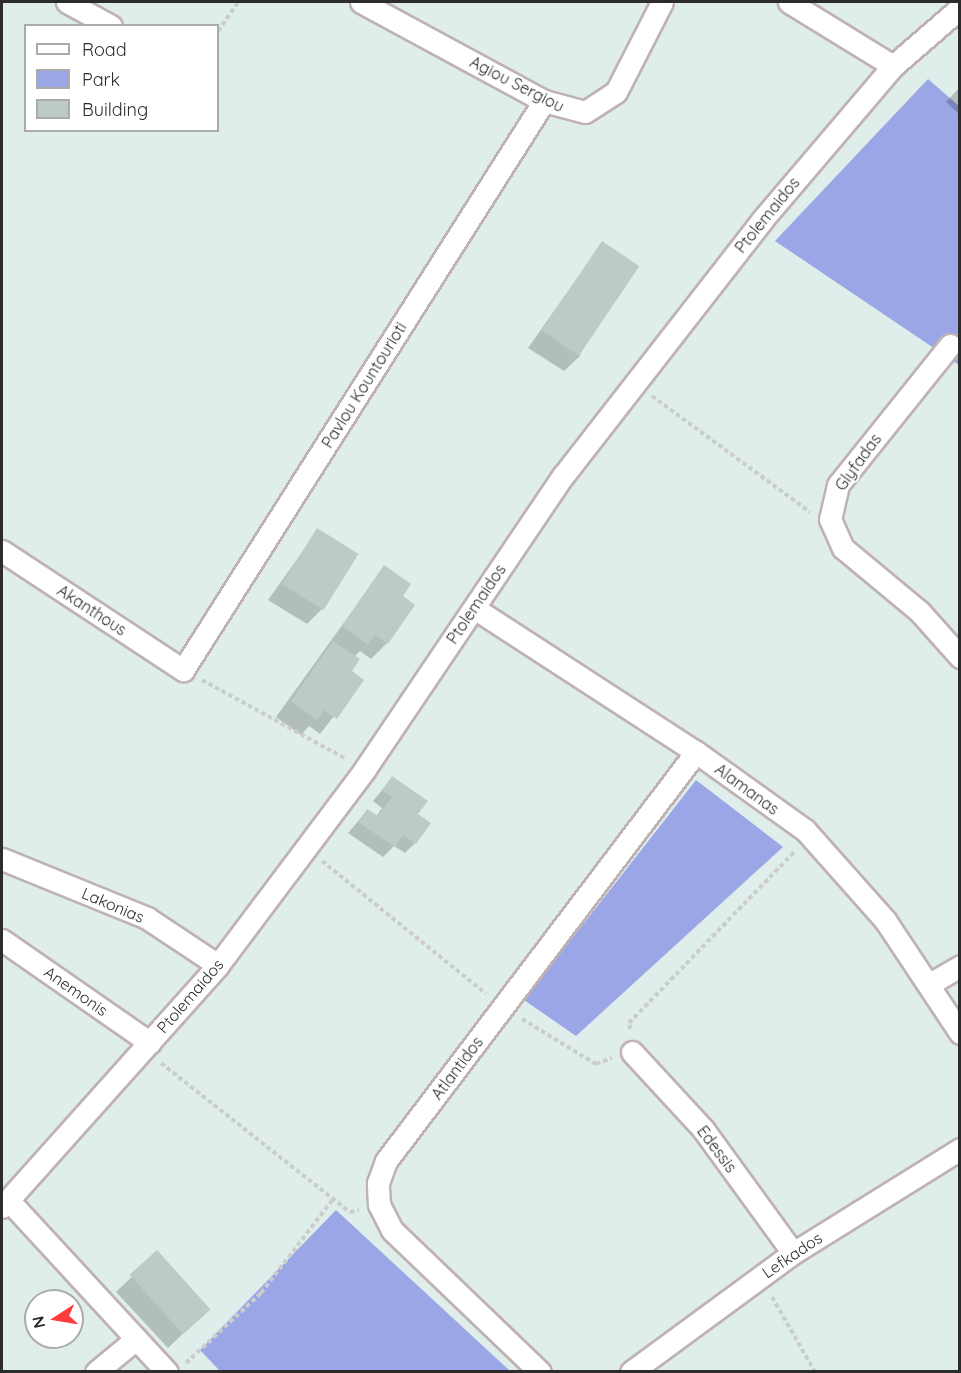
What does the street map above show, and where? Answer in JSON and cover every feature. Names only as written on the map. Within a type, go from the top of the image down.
[{"type":"street","points":[[67,2],[107,24]]},
{"type":"street","name":"Agiou Sergiou","points":[[361,2],[544,101],[567,111],[600,106],[616,92],[662,2]]},
{"type":"street","points":[[789,2],[893,66]]},
{"type":"street","name":"Ptolemaidos","points":[[6,1205],[218,965],[365,769],[474,608],[634,384],[762,220],[893,66],[960,8]]},
{"type":"street","name":"Pavlou Kountourioti","points":[[183,670],[544,101]]},
{"type":"street","name":"Glyfadas","points":[[830,519],[838,485],[950,345]]},
{"type":"street","points":[[830,519],[843,548],[919,612],[960,657]]},
{"type":"street","name":"Akanthous","points":[[2,551],[183,670]]},
{"type":"street","name":"Alamanas","points":[[474,608],[696,752],[810,836],[885,920],[931,983],[960,1033]]},
{"type":"street","name":"Atlantidos","points":[[379,1205],[378,1183],[386,1161],[696,752]]},
{"type":"street","name":"Lakonias","points":[[2,859],[147,918],[218,965]]},
{"type":"street","name":"Anemonis","points":[[2,940],[147,1046]]},
{"type":"street","points":[[931,983],[960,966]]},
{"type":"street","name":"Edessis","points":[[632,1052],[703,1129],[793,1253]]},
{"type":"street","name":"Lefkados","points":[[631,1371],[793,1253],[960,1149]]},
{"type":"street","points":[[6,1205],[167,1371]]},
{"type":"street","points":[[379,1205],[392,1230],[540,1371]]},
{"type":"street","points":[[96,1371],[136,1339]]},
{"type":"path","points":[[219,30],[238,2]]},
{"type":"path","points":[[634,384],[804,509],[830,519]]},
{"type":"path","points":[[183,670],[365,769]]},
{"type":"path","points":[[306,848],[502,1007],[596,1064],[632,1052],[629,1023],[810,836]]},
{"type":"path","points":[[147,1046],[350,1212],[379,1205]]},
{"type":"path","points":[[178,1371],[261,1293],[333,1199]]},
{"type":"path","points":[[760,1277],[815,1371]]},
{"type":"green space","points":[[928,79],[959,106],[959,365],[775,241]]},
{"type":"green space","points":[[696,780],[783,847],[576,1036],[524,1000]]},
{"type":"green space","points":[[336,1210],[510,1371],[220,1371],[200,1350]]},
{"type":"building","points":[[602,241],[639,266],[579,356],[542,331]]},
{"type":"building","points":[[317,528],[359,554],[324,610],[282,584]]},
{"type":"building","points":[[384,565],[411,584],[403,596],[415,605],[388,644],[375,635],[368,645],[342,626]]},
{"type":"building","points":[[333,641],[360,659],[352,671],[364,680],[337,719],[324,710],[317,720],[291,701]]},
{"type":"building","points":[[392,776],[428,801],[418,814],[431,823],[416,844],[403,835],[395,847],[358,822],[367,809],[378,816],[392,797],[382,790]]},
{"type":"building","points":[[157,1250],[211,1309],[183,1334],[130,1275]]}]
